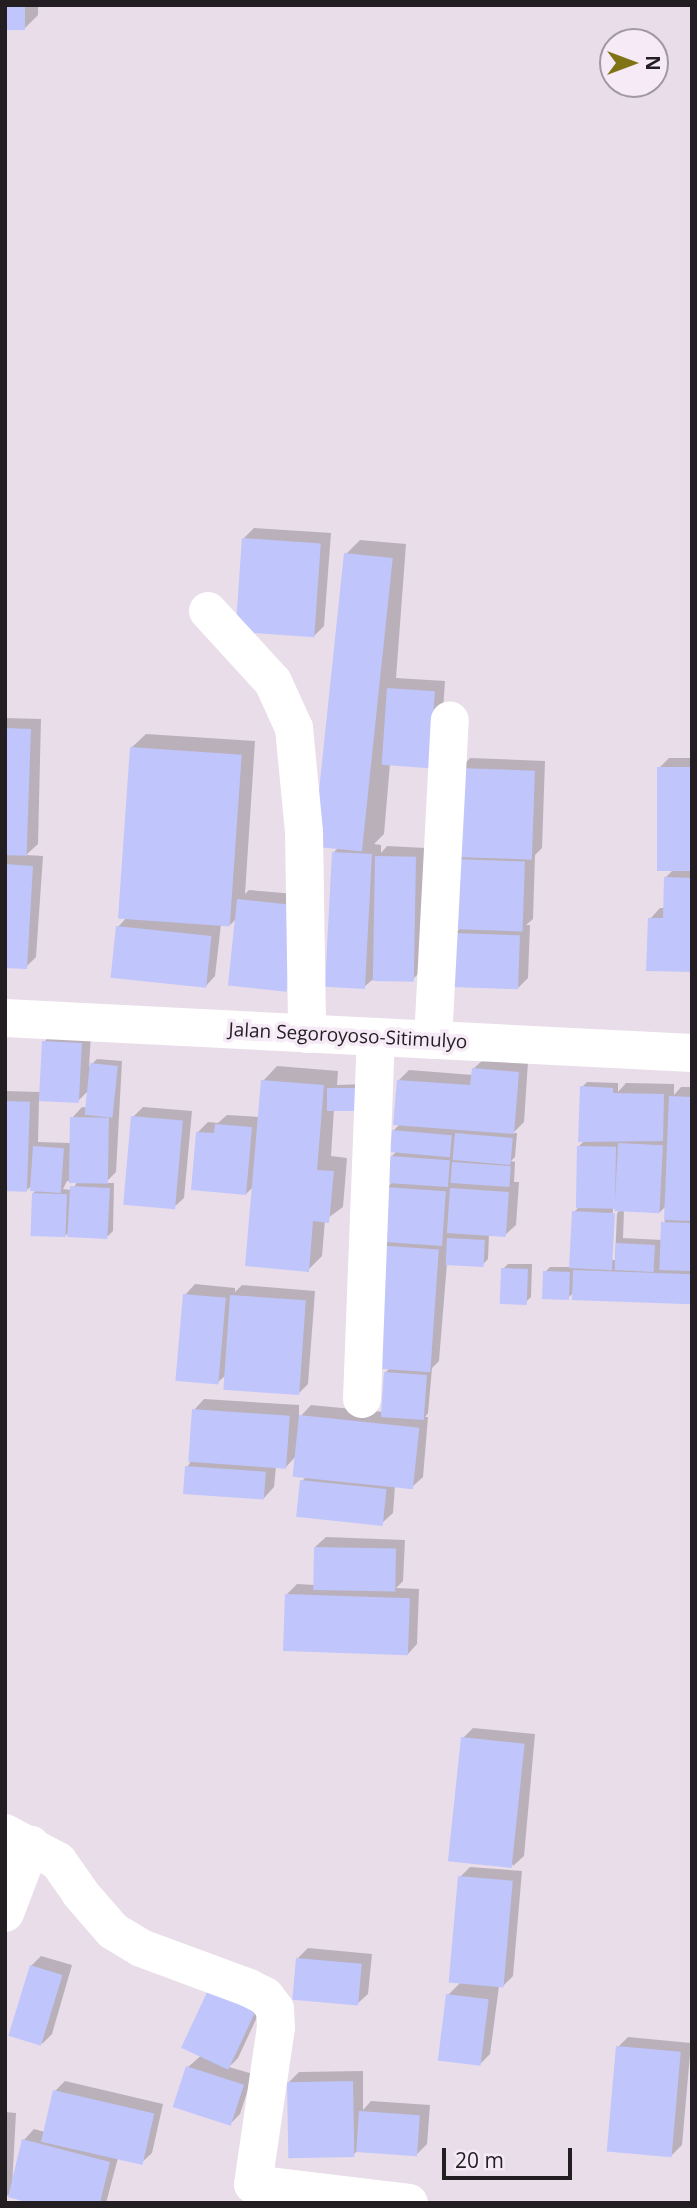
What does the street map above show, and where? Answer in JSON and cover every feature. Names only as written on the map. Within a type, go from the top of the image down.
[{"type":"street","points":[[208,611],[273,682],[294,728],[304,832],[307,1034]]},
{"type":"street","points":[[433,1040],[450,720]]},
{"type":"street","name":"Jalan Segoroyoso-Sitimulyo","points":[[5,1018],[692,1053]]},
{"type":"street","points":[[362,1399],[376,1038]]},
{"type":"street","points":[[5,1913],[18,1839],[58,1861],[80,1893],[113,1931],[141,1948],[249,1987],[265,1996],[275,2009],[276,2027],[251,2193],[409,2203]]},
{"type":"building","points":[[5,5],[25,5],[25,30],[5,30]]},
{"type":"building","points":[[242,538],[321,544],[314,637],[235,632]]},
{"type":"building","points":[[344,553],[393,558],[362,852],[313,846]]},
{"type":"building","points":[[387,688],[435,691],[430,768],[382,765]]},
{"type":"building","points":[[5,728],[31,729],[27,856],[5,855]]},
{"type":"building","points":[[130,747],[242,755],[230,926],[118,919]]},
{"type":"building","points":[[657,767],[692,767],[692,871],[657,871]]},
{"type":"building","points":[[458,768],[535,771],[532,860],[455,857]]},
{"type":"building","points":[[332,852],[372,854],[365,989],[325,987]]},
{"type":"building","points":[[375,856],[416,857],[414,982],[373,981]]},
{"type":"building","points":[[454,859],[525,861],[523,931],[452,929]]},
{"type":"building","points":[[5,864],[33,866],[27,969],[5,968]]},
{"type":"building","points":[[664,877],[692,878],[692,972],[646,971],[648,918],[663,918]]},
{"type":"building","points":[[237,899],[296,905],[287,992],[228,986]]},
{"type":"building","points":[[116,926],[211,936],[206,988],[111,978]]},
{"type":"building","points":[[453,933],[520,935],[518,989],[451,987]]},
{"type":"building","points":[[42,1041],[82,1043],[79,1103],[39,1101]]},
{"type":"building","points":[[90,1063],[118,1066],[112,1118],[85,1115]]},
{"type":"building","points":[[472,1068],[519,1072],[514,1134],[393,1125],[397,1080],[470,1085]]},
{"type":"building","points":[[261,1080],[324,1085],[317,1170],[334,1171],[329,1223],[313,1221],[309,1272],[245,1266]]},
{"type":"building","points":[[580,1086],[613,1088],[613,1093],[664,1094],[663,1141],[578,1142]]},
{"type":"building","points":[[327,1088],[362,1088],[362,1111],[327,1111]]},
{"type":"building","points":[[669,1096],[692,1097],[692,1221],[664,1220]]},
{"type":"building","points":[[5,1101],[30,1102],[27,1192],[5,1191]]},
{"type":"building","points":[[131,1116],[183,1121],[175,1209],[123,1205]]},
{"type":"building","points":[[70,1117],[109,1118],[108,1184],[69,1183]]},
{"type":"building","points":[[215,1124],[252,1127],[246,1195],[191,1190],[196,1132],[214,1133]]},
{"type":"building","points":[[392,1130],[452,1135],[450,1157],[390,1152]]},
{"type":"building","points":[[455,1133],[513,1138],[510,1165],[453,1160]]},
{"type":"building","points":[[618,1143],[663,1145],[659,1213],[614,1211]]},
{"type":"building","points":[[33,1146],[64,1148],[61,1193],[30,1191]]},
{"type":"building","points":[[577,1146],[616,1147],[615,1209],[576,1208]]},
{"type":"building","points":[[390,1156],[450,1160],[448,1187],[388,1183]]},
{"type":"building","points":[[452,1162],[511,1166],[509,1187],[451,1183]]},
{"type":"building","points":[[70,1186],[110,1188],[107,1239],[67,1237]]},
{"type":"building","points":[[385,1187],[446,1191],[442,1246],[381,1242]]},
{"type":"building","points":[[450,1188],[509,1192],[506,1237],[447,1233]]},
{"type":"building","points":[[32,1193],[67,1194],[65,1237],[30,1236]]},
{"type":"building","points":[[572,1211],[615,1213],[612,1270],[569,1268]]},
{"type":"building","points":[[661,1222],[692,1223],[690,1271],[659,1270]]},
{"type":"building","points":[[447,1238],[485,1240],[484,1267],[446,1265]]},
{"type":"building","points":[[616,1243],[655,1245],[654,1272],[615,1270]]},
{"type":"building","points":[[374,1245],[439,1250],[430,1372],[365,1368]]},
{"type":"building","points":[[501,1268],[528,1269],[527,1305],[500,1304]]},
{"type":"building","points":[[573,1270],[692,1274],[691,1304],[572,1300]]},
{"type":"building","points":[[543,1271],[570,1272],[569,1300],[542,1299]]},
{"type":"building","points":[[183,1294],[226,1298],[218,1384],[175,1381]]},
{"type":"building","points":[[230,1295],[306,1300],[299,1395],[223,1390]]},
{"type":"building","points":[[384,1372],[427,1375],[424,1420],[381,1417]]},
{"type":"building","points":[[192,1409],[290,1416],[286,1469],[188,1462]]},
{"type":"building","points":[[299,1415],[419,1428],[413,1489],[293,1477]]},
{"type":"building","points":[[185,1466],[266,1472],[264,1500],[183,1494]]},
{"type":"building","points":[[300,1480],[387,1489],[383,1526],[296,1517]]},
{"type":"building","points":[[314,1547],[396,1548],[395,1591],[313,1590]]},
{"type":"building","points":[[285,1594],[410,1598],[408,1655],[283,1651]]},
{"type":"building","points":[[461,1737],[525,1744],[512,1868],[448,1861]]},
{"type":"building","points":[[458,1876],[513,1881],[503,1987],[449,1983]]},
{"type":"building","points":[[296,1958],[362,1964],[358,2006],[292,2000]]},
{"type":"building","points":[[30,1965],[63,1975],[41,2046],[8,2036]]},
{"type":"building","points":[[209,1988],[256,2010],[228,2070],[181,2048]]},
{"type":"building","points":[[446,1994],[489,1999],[481,2066],[438,2061]]},
{"type":"building","points":[[616,2046],[681,2052],[672,2157],[607,2152]]},
{"type":"building","points":[[186,2066],[244,2085],[231,2126],[173,2107]]},
{"type":"building","points":[[353,2081],[354,2157],[288,2158],[287,2082]]},
{"type":"building","points":[[53,2090],[154,2113],[142,2165],[41,2142]]},
{"type":"building","points":[[359,2111],[420,2115],[417,2156],[356,2152]]},
{"type":"building","points":[[22,2139],[110,2162],[100,2203],[29,2203],[8,2197]]}]
